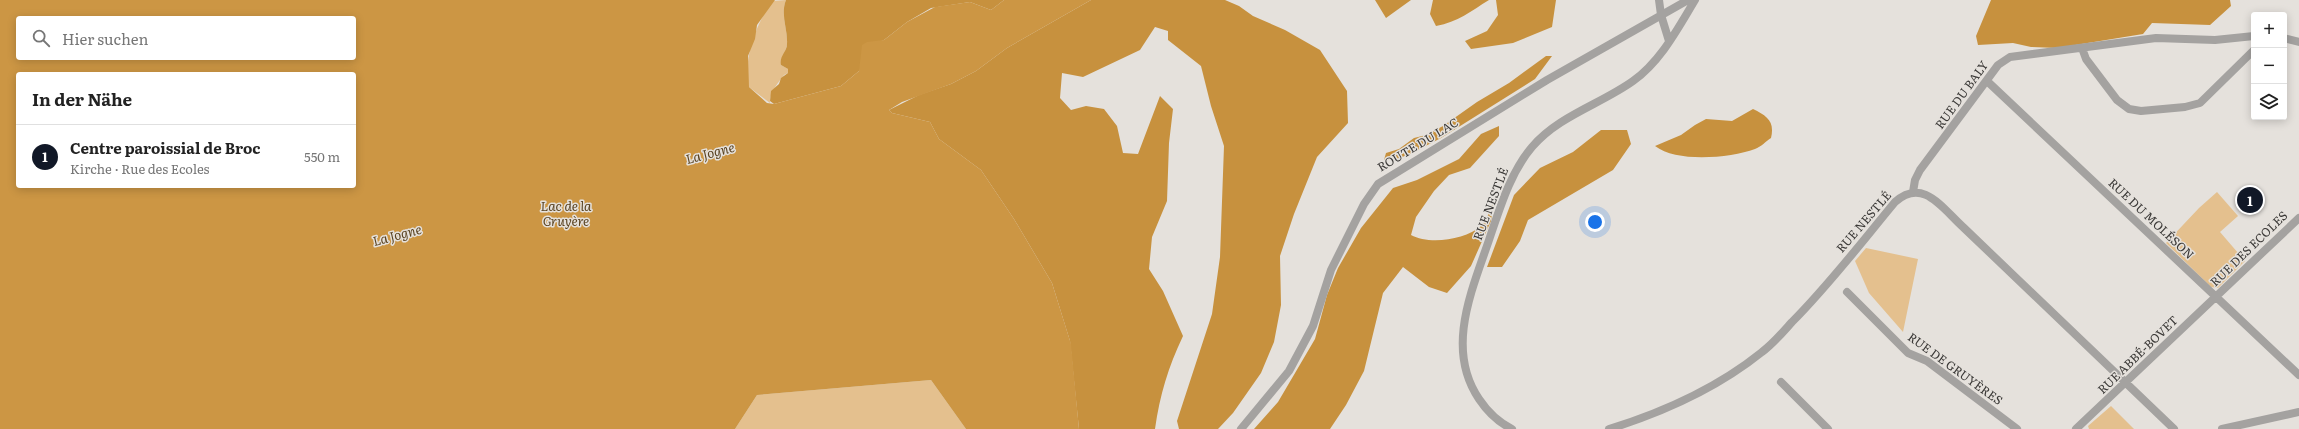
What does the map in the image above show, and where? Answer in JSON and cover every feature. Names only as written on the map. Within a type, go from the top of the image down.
[{"type":"street","points":[[1659,0],[1661,15],[1669,41]]},
{"type":"street","name":"ROUTE DU LAC","points":[[1241,429],[1289,371],[1313,326],[1331,270],[1364,204],[1378,184],[1547,80],[1688,0]]},
{"type":"street","name":"RUE NESTLÉ","points":[[1512,429],[1495,418],[1484,408],[1475,394],[1466,373],[1462,344],[1468,304],[1509,184],[1523,158],[1541,138],[1565,121],[1634,80],[1650,66],[1669,41],[1696,0]]},
{"type":"street","name":"RUE DU BALY","points":[[1913,192],[1915,180],[1920,170],[1998,65],[2010,57],[2156,38],[2215,40],[2251,36]]},
{"type":"street","points":[[2287,39],[2299,42]]},
{"type":"street","points":[[2082,48],[2086,59],[2117,100],[2129,109],[2141,111],[2185,107],[2200,103],[2251,53]]},
{"type":"street","name":"RUE DU MOLÉSON","points":[[1987,81],[2299,375]]},
{"type":"street","points":[[1913,192],[1929,196],[2174,429]]},
{"type":"street","name":"RUE NESTLÉ","points":[[1609,429],[1639,420],[1695,396],[1730,375],[1764,351],[1813,301],[1895,202],[1902,196],[1913,192]]},
{"type":"street","name":"RUE DES ECOLES","points":[[2216,297],[2299,218]]},
{"type":"street","name":"RUE DE GRUYÈRES","points":[[1847,292],[1908,353],[1927,361],[2017,429]]},
{"type":"street","name":"RUE ABBÉ-BOVET","points":[[2076,429],[2216,297]]},
{"type":"street","points":[[1781,382],[1828,429]]},
{"type":"street","points":[[2222,429],[2299,412]]},
{"type":"shaded area","points":[[786,0],[784,6],[784,17],[787,44],[781,65],[788,69],[788,73],[784,75],[774,88],[770,103],[749,87],[747,77],[749,53],[752,41],[767,9],[773,1]]},
{"type":"shaded area","points":[[786,0],[1004,0],[991,10],[970,2],[931,8],[907,22],[884,40],[879,42],[859,71],[841,86],[774,104],[770,101],[771,91],[779,84],[781,78],[788,73],[788,69],[781,65],[782,57],[787,44],[784,17],[784,6]]},
{"type":"shaded area","points":[[1091,0],[1225,0],[1239,6],[1253,16],[1285,30],[1320,50],[1347,91],[1348,123],[1317,157],[1294,214],[1280,256],[1281,305],[1274,342],[1261,373],[1233,413],[1218,429],[1179,429],[1177,421],[1212,314],[1220,257],[1224,146],[1211,106],[1201,66],[1168,40],[1168,31],[1155,27],[1140,50],[1083,77],[1062,73],[1060,98],[1071,110],[1086,106],[1104,109],[1117,126],[1123,153],[1138,154],[1160,96],[1173,109],[1169,143],[1167,201],[1152,237],[1149,269],[1163,291],[1183,336],[1165,381],[1155,429],[1079,429],[1070,341],[1052,283],[1014,219],[981,170],[939,139],[930,122],[892,113],[889,110],[919,95],[951,84],[976,71],[1007,48]]},
{"type":"shaded area","points":[[1375,0],[1411,0],[1386,18]]},
{"type":"shaded area","points":[[1433,0],[1489,0],[1458,19],[1436,26],[1430,14]]},
{"type":"shaded area","points":[[1496,0],[1556,0],[1552,27],[1513,43],[1471,49],[1465,41],[1487,31],[1498,15]]},
{"type":"shaded area","points":[[1991,0],[2230,0],[2231,6],[2210,25],[2152,23],[2143,34],[2057,48],[2031,47],[2013,43],[1978,45],[1976,36]]},
{"type":"shaded area","points":[[1546,56],[1552,56],[1535,79],[1441,138],[1408,155],[1393,160],[1384,160],[1386,153],[1399,149],[1414,138],[1426,135],[1443,126],[1477,102],[1509,83]]},
{"type":"shaded area","points":[[1753,109],[1766,117],[1771,123],[1772,127],[1771,138],[1755,149],[1732,155],[1690,157],[1676,155],[1655,146],[1681,135],[1706,119],[1732,121]]},
{"type":"shaded area","points":[[1499,126],[1499,136],[1470,168],[1449,175],[1434,191],[1416,217],[1411,235],[1427,240],[1447,240],[1466,235],[1481,226],[1493,204],[1491,221],[1471,266],[1447,293],[1429,287],[1403,267],[1383,293],[1364,371],[1346,405],[1330,429],[1254,429],[1278,402],[1315,339],[1327,295],[1338,268],[1361,228],[1393,188],[1417,180],[1459,159],[1481,134]]},
{"type":"shaded area","points":[[1601,130],[1627,130],[1631,144],[1613,170],[1528,220],[1520,241],[1502,267],[1487,267],[1514,195],[1540,168],[1573,152]]},
{"type":"shaded area","points":[[2217,192],[2238,216],[2220,232],[2245,261],[2218,288],[2211,287],[2166,243],[2199,208]]},
{"type":"shaded area","points":[[1866,248],[1918,259],[1903,332],[1869,293],[1855,261]]},
{"type":"shaded area","points":[[931,380],[966,429],[735,429],[757,395]]},
{"type":"shaded area","points":[[2111,406],[2134,429],[2089,429],[2088,426]]},
{"type":"water","name":"Lac de la Gruyère","points":[[0,0],[775,0],[757,25],[755,39],[748,56],[749,87],[767,103],[774,104],[841,86],[859,71],[862,45],[867,42],[884,40],[907,22],[935,7],[970,2],[991,10],[1004,0],[1091,0],[1007,48],[976,71],[951,84],[902,102],[889,110],[892,113],[930,122],[939,139],[981,170],[1014,219],[1052,283],[1071,344],[1079,429],[966,429],[931,380],[757,395],[735,429],[0,429]]},
{"type":"place","name":"Centre paroissial de Broc","points":[[2250,200]]},
{"type":"water label","name":"La Jogne","points":[[710,153]]},
{"type":"water label","name":"La Jogne","points":[[397,235]]}]
